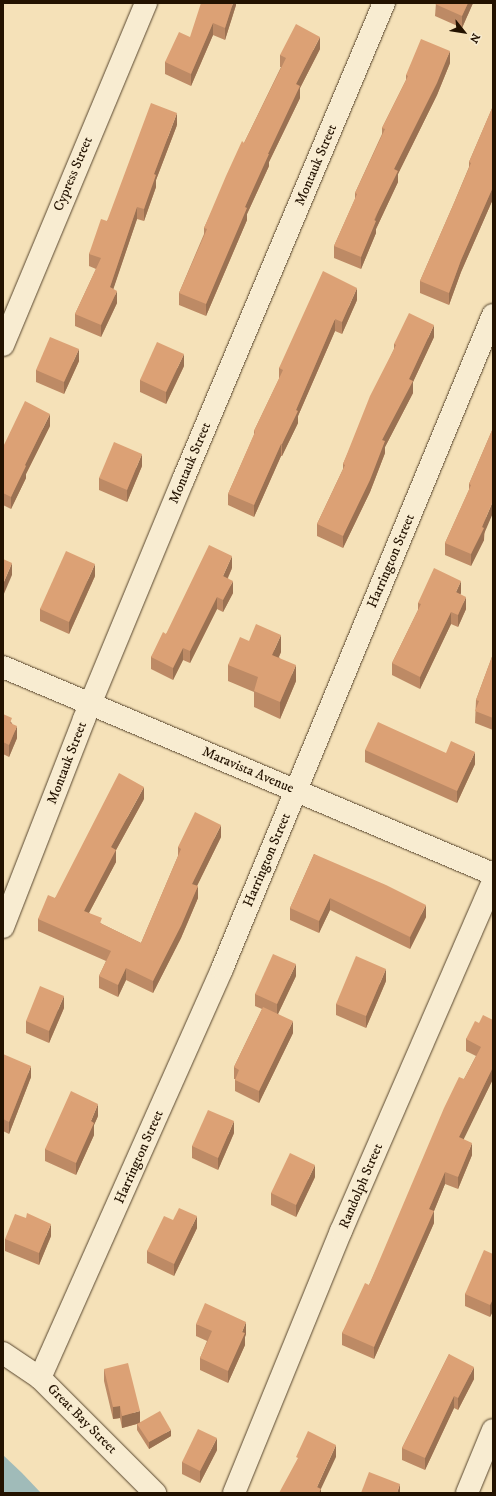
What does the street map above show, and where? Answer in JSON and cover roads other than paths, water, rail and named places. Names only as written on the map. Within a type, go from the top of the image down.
[{"type":"street","name":"Cypress Street","points":[[3,345],[146,3]]},
{"type":"street","name":"Montauk Street","points":[[3,927],[91,704],[186,472],[384,3]]},
{"type":"street","name":"Harrington Street","points":[[40,1378],[215,983],[493,315]]},
{"type":"street","name":"Maravista Avenue","points":[[3,667],[493,874]]},
{"type":"street","name":"Randolph Street","points":[[234,1493],[341,1231],[493,882]]},
{"type":"street","name":"Great Bay Street","points":[[3,1353],[40,1378],[155,1493]]},
{"type":"street","points":[[467,1493],[493,1430]]},
{"type":"water","points":[[3,1455],[22,1473],[41,1493],[3,1493]]}]
